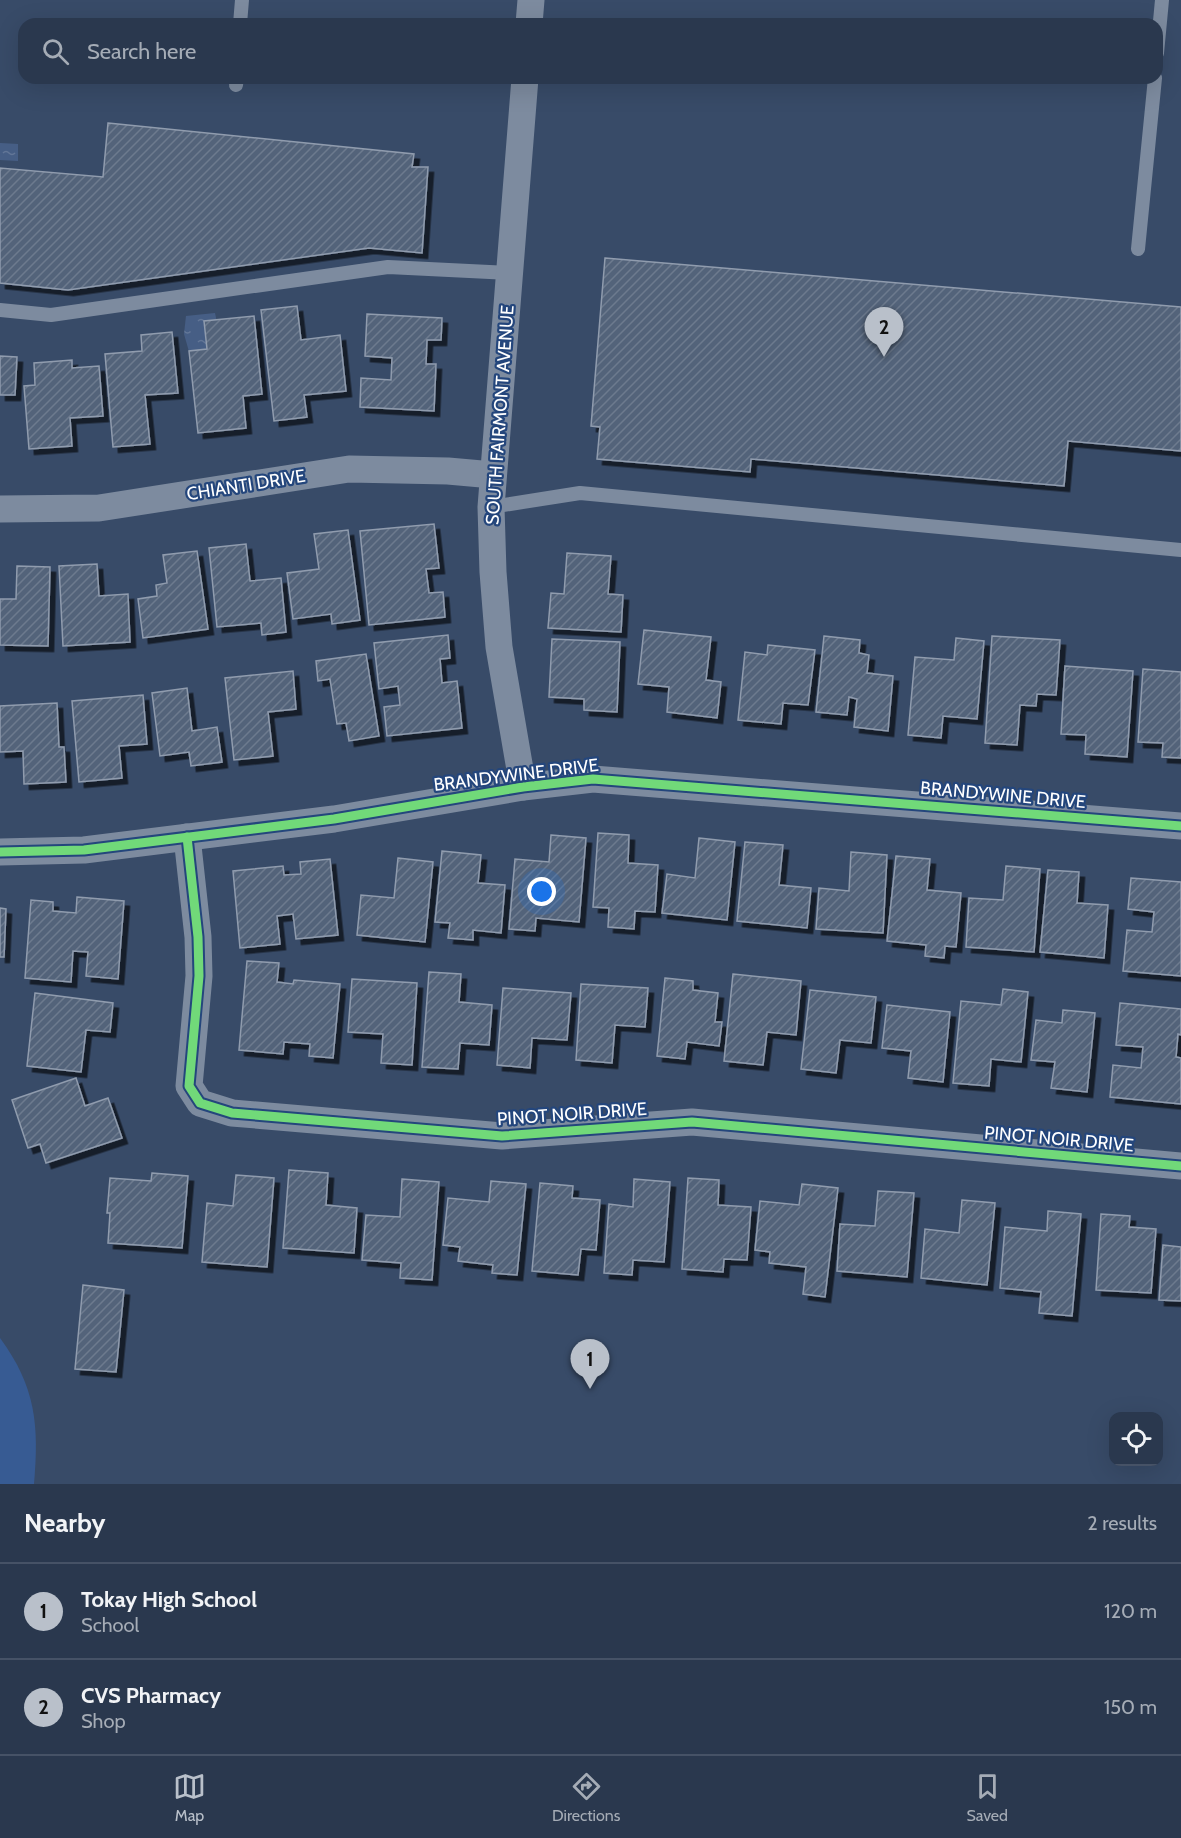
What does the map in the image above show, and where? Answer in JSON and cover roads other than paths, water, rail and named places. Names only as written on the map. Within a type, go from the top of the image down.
[{"type":"street","points":[[530,18],[531,0]]},
{"type":"street","name":"SOUTH FAIRMONT AVENUE","points":[[523,787],[499,647],[491,507],[525,84]]},
{"type":"street","name":"CHIANTI DRIVE","points":[[0,509],[99,508],[350,470],[448,471],[493,475]]},
{"type":"street","name":"BRANDYWINE DRIVE","points":[[0,852],[84,850],[334,819],[523,787],[593,778],[1181,826]]},
{"type":"street","name":"PINOT NOIR DRIVE","points":[[187,837],[198,937],[199,976],[189,1086],[200,1103],[231,1113],[502,1136],[692,1122],[1181,1166]]},
{"type":"lane","points":[[240,18],[242,0]]},
{"type":"lane","points":[[1160,18],[1162,0]]},
{"type":"lane","points":[[1138,249],[1154,84]]},
{"type":"lane","points":[[0,310],[51,315],[388,267],[510,273]]},
{"type":"lane","points":[[491,507],[580,493],[1181,550]]},
{"type":"water","points":[[0,143],[18,144],[18,161],[0,160]]},
{"type":"water","points":[[215,313],[217,323],[214,349],[190,355],[184,334],[186,316]]},
{"type":"place","name":"CVS Pharmacy","points":[[884,357]]},
{"type":"place","name":"Tokay High School","points":[[590,1389]]}]
